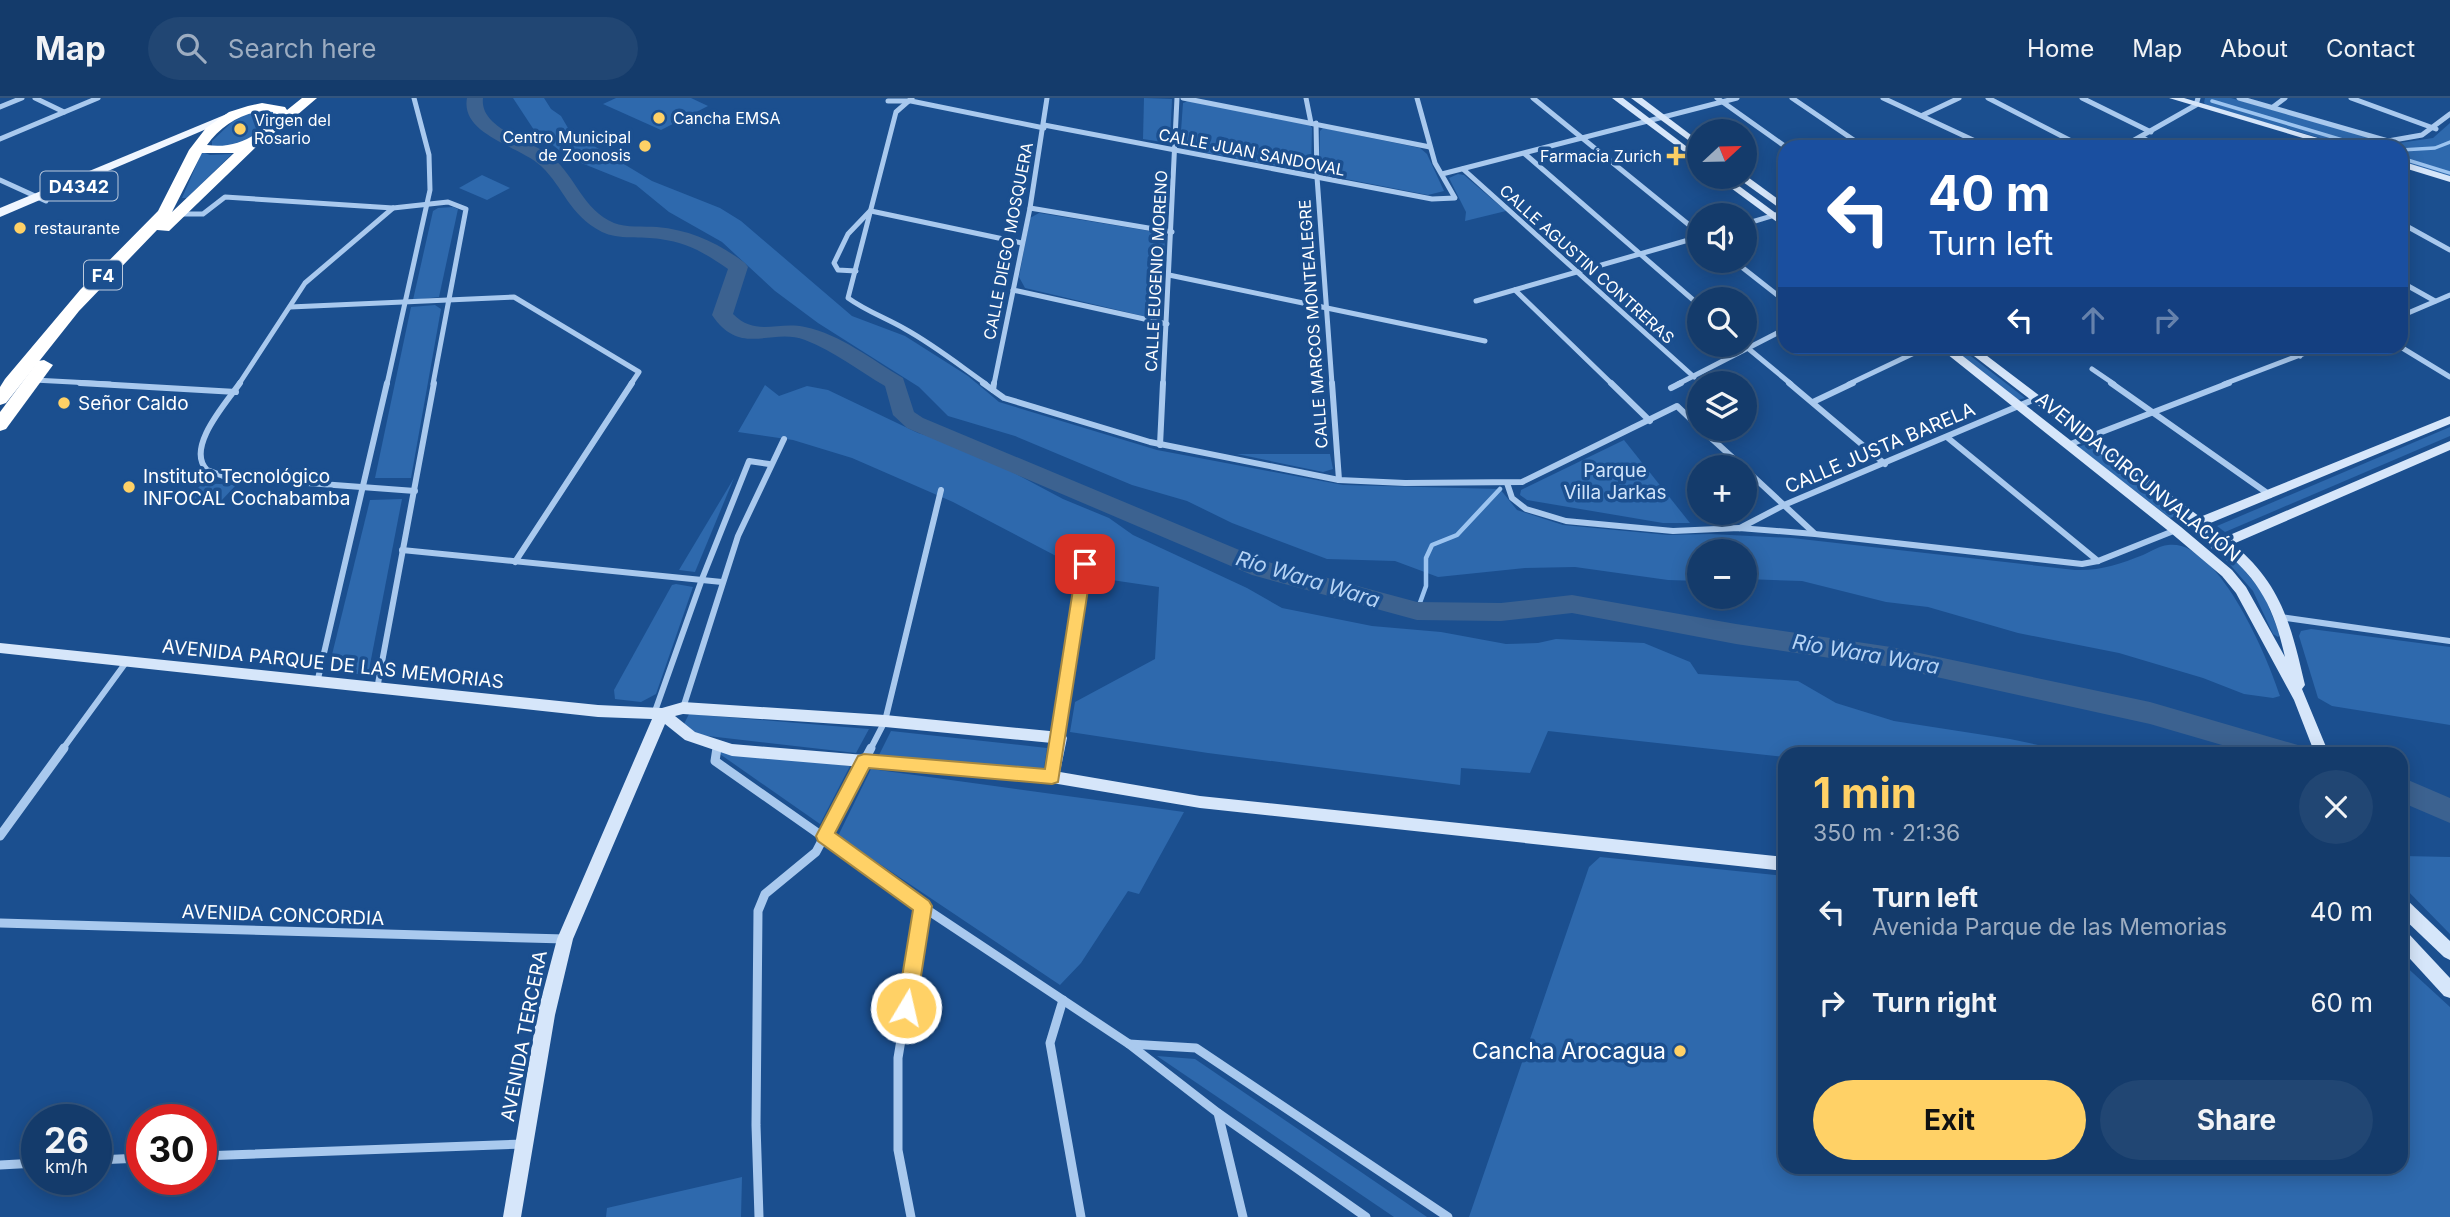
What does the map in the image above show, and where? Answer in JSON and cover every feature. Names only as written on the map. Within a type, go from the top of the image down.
[{"type":"highway","name":"F4","points":[[0,399],[93,286],[163,214],[178,190],[198,146],[219,125],[272,98]]},
{"type":"highway","name":"F4","points":[[0,425],[32,380],[102,293],[178,214],[251,145],[310,98]]},
{"type":"highway","points":[[244,111],[274,107],[282,113],[281,121]]},
{"type":"highway","name":"F4","points":[[198,146],[220,152],[251,145]]},
{"type":"main road","name":"D4342","points":[[0,221],[42,199],[244,111]]},
{"type":"main road","name":"D4342","points":[[155,150],[198,146]]},
{"type":"main road","name":"D4342","points":[[0,213],[42,199]]},
{"type":"street","points":[[0,107],[22,98]]},
{"type":"street","points":[[36,98],[64,112]]},
{"type":"street","points":[[0,139],[98,98]]},
{"type":"street","points":[[317,683],[364,489],[432,174],[414,98]]},
{"type":"street","name":"CALLE DIEGO MOSQUERA","points":[[993,390],[1030,208],[1047,98]]},
{"type":"street","name":"CALLE EUGENIO MORENO","points":[[1160,445],[1177,98]]},
{"type":"street","points":[[1183,98],[1430,147]]},
{"type":"street","name":"CALLE MARCOS MONTEALEGRE","points":[[1306,98],[1313,123],[1339,480]]},
{"type":"street","points":[[1417,98],[1430,147],[1442,174],[1662,118],[1720,100],[1737,98]]},
{"type":"street","points":[[1533,98],[1687,225]]},
{"type":"street","points":[[1617,98],[1687,151]]},
{"type":"street","points":[[1636,98],[1687,136]]},
{"type":"street","points":[[1792,98],[1854,140]]},
{"type":"street","points":[[1885,98],[1974,140]]},
{"type":"street","points":[[1923,115],[1959,98]]},
{"type":"street","points":[[1988,98],[2069,140]]},
{"type":"street","points":[[2082,98],[2151,132]]},
{"type":"street","points":[[2174,98],[2197,101],[2321,140]]},
{"type":"street","points":[[2239,98],[2376,139],[2412,140],[2436,130],[2450,114]]},
{"type":"street","points":[[2273,107],[2285,98]]},
{"type":"street","points":[[2351,98],[2436,130]]},
{"type":"street","points":[[911,99],[896,112],[848,298],[871,314],[903,328],[936,348],[1004,398],[1160,445],[1339,480],[1507,484],[1522,482],[1677,406],[1687,416]]},
{"type":"street","name":"CALLE JUAN SANDOVAL","points":[[889,100],[911,99],[1432,199],[1455,198],[1442,174]]},
{"type":"street","points":[[889,100],[896,112]]},
{"type":"street","points":[[1720,100],[1778,141]]},
{"type":"street","points":[[2135,140],[2197,101]]},
{"type":"street","points":[[2141,137],[2146,140]]},
{"type":"street","points":[[1525,154],[1687,295]]},
{"type":"street","points":[[2408,166],[2450,179]]},
{"type":"street","name":"CALLE AGUSTIN CONTRERAS","points":[[1463,169],[1687,371]]},
{"type":"street","points":[[0,180],[42,199]]},
{"type":"street","points":[[1737,189],[1778,220]]},
{"type":"street","points":[[1757,189],[1778,206]]},
{"type":"street","points":[[178,214],[203,214],[225,197],[393,208],[447,202],[466,209],[446,301],[415,491],[377,689]]},
{"type":"street","points":[[393,208],[305,283],[201,442],[198,456],[200,466],[211,474],[364,489],[415,491]]},
{"type":"street","points":[[1030,208],[1172,232]]},
{"type":"street","points":[[871,211],[1021,243]]},
{"type":"street","points":[[856,271],[838,270],[834,262],[840,243],[848,230],[871,211]]},
{"type":"street","points":[[1757,220],[1778,214]]},
{"type":"street","points":[[2408,227],[2450,250]]},
{"type":"street","points":[[1476,301],[1641,255],[1687,239]]},
{"type":"street","points":[[1749,273],[1778,296]]},
{"type":"street","points":[[1169,275],[1485,341]]},
{"type":"street","points":[[2408,286],[2435,301]]},
{"type":"street","points":[[1013,290],[1167,324]]},
{"type":"street","points":[[1515,290],[1650,421]]},
{"type":"street","points":[[2408,313],[2450,295]]},
{"type":"street","points":[[290,307],[514,297],[639,372],[516,562]]},
{"type":"street","points":[[1757,341],[1778,331]]},
{"type":"street","points":[[2408,351],[2450,377]]},
{"type":"street","points":[[1813,402],[1912,354]]},
{"type":"street","name":"AVENIDA CIRCUNVALACIÓN","points":[[1952,354],[2227,573],[2241,590],[2301,700]]},
{"type":"street","name":"AVENIDA CIRCUNVALACIÓN","points":[[1976,354],[2200,523],[2225,543],[2263,583],[2280,617],[2301,700],[2319,747]]},
{"type":"street","points":[[2068,444],[2305,354]]},
{"type":"street","points":[[1704,371],[1728,357]]},
{"type":"street","points":[[1757,357],[1885,464]]},
{"type":"street","points":[[2092,369],[2270,495]]},
{"type":"street","points":[[32,380],[236,392]]},
{"type":"street","points":[[1671,388],[1687,380]]},
{"type":"street","name":"CALLE JUSTA BARELA","points":[[1739,528],[1784,505],[2035,399]]},
{"type":"street","points":[[1507,484],[1512,498],[1526,509],[1566,521],[1673,531],[1739,528],[1815,534],[2082,564],[2098,561],[2200,523],[2450,421]]},
{"type":"street","points":[[1948,438],[2098,561]]},
{"type":"street","points":[[683,708],[722,582],[769,464],[784,439]]},
{"type":"street","points":[[1714,441],[1730,455]]},
{"type":"street","points":[[2202,551],[2450,445]]},
{"type":"street","name":"AVENIDA TERCERA","points":[[512,1217],[546,1015],[565,939],[658,714],[702,579],[750,461],[769,464]]},
{"type":"street","points":[[1757,480],[1815,534]]},
{"type":"street","points":[[760,1217],[756,1125],[758,911],[765,894],[816,852],[885,721],[941,490]]},
{"type":"street","points":[[402,550],[722,582]]},
{"type":"street","points":[[1052,777],[1085,564]]},
{"type":"street","points":[[2280,617],[2450,641]]},
{"type":"street","name":"AVENIDA PARQUE DE LAS MEMORIAS","points":[[0,648],[317,683],[598,711],[658,714]]},
{"type":"street","points":[[0,836],[127,661]]},
{"type":"street","points":[[658,714],[683,708],[885,721],[1059,738]]},
{"type":"street","points":[[658,714],[679,729],[732,750],[1052,777],[1200,802],[1778,863]]},
{"type":"street","points":[[718,746],[714,755],[715,761],[923,906],[1129,1044],[1218,1113],[1366,1217]]},
{"type":"street","points":[[911,1217],[898,1150],[898,1058],[923,906]]},
{"type":"street","points":[[2408,912],[2450,952]]},
{"type":"street","name":"AVENIDA CONCORDIA","points":[[0,923],[565,939]]},
{"type":"street","points":[[2408,932],[2423,927]]},
{"type":"street","points":[[2408,943],[2450,990]]},
{"type":"street","points":[[1063,1000],[1050,1043],[1081,1217]]},
{"type":"street","points":[[1129,1044],[1196,1048],[1448,1217]]},
{"type":"street","points":[[1218,1113],[1243,1217]]},
{"type":"street","points":[[217,1155],[525,1144]]},
{"type":"street","points":[[0,1165],[21,1164]]},
{"type":"green space","points":[[513,98],[544,98],[568,128],[584,140],[652,181],[720,208],[741,221],[852,316],[905,336],[968,376],[999,402],[1157,450],[1343,485],[1500,489],[1517,510],[1563,525],[1668,535],[1792,538],[2075,570],[2110,566],[2168,545],[2187,548],[2205,560],[2238,604],[2264,655],[2280,696],[2273,698],[2244,694],[2203,678],[2119,653],[2018,633],[1928,607],[1886,602],[1802,581],[1757,579],[1757,539],[1687,539],[1687,581],[1575,567],[1525,568],[1438,577],[1395,561],[1327,559],[1232,523],[1187,501],[1132,485],[1015,436],[948,416],[919,387],[818,323],[775,291],[722,242],[669,212],[636,185],[569,158],[534,130]]},
{"type":"green space","name":"Cancha EMSA","points":[[616,98],[691,98],[708,106],[661,130],[603,104]]},
{"type":"green space","points":[[1144,98],[1172,99],[1170,140],[1162,142],[1143,139]]},
{"type":"green space","points":[[2205,98],[2231,98],[2378,140],[2327,140],[2204,103]]},
{"type":"green space","points":[[1188,101],[1310,125],[1311,168],[1305,171],[1185,149],[1180,145],[1183,103]]},
{"type":"green space","points":[[254,110],[276,112],[275,118],[242,145],[212,147],[212,141],[232,122]]},
{"type":"green space","points":[[2450,123],[2450,177],[2408,164],[2408,142],[2433,138]]},
{"type":"green space","points":[[1323,128],[1420,148],[1427,154],[1444,191],[1428,195],[1325,175],[1319,169],[1320,131]]},
{"type":"green space","points":[[202,152],[210,155],[232,154],[187,198],[182,198]]},
{"type":"green space","points":[[1458,174],[1464,175],[1506,211],[1465,221],[1466,212],[1449,178]]},
{"type":"green space","points":[[482,175],[510,188],[487,200],[459,188]]},
{"type":"green space","points":[[453,207],[458,209],[439,297],[413,300],[433,211]]},
{"type":"green space","points":[[1039,213],[1156,232],[1165,237],[1161,311],[1151,316],[1143,316],[1025,288],[1019,277],[1030,218]]},
{"type":"green space","points":[[435,305],[441,309],[411,478],[375,478],[411,307]]},
{"type":"green space","points":[[1958,354],[1968,354],[2025,398],[2018,400]]},
{"type":"green space","points":[[765,385],[779,396],[807,386],[828,390],[918,433],[967,448],[1063,499],[1109,518],[1133,535],[1247,588],[1282,608],[1372,626],[1441,632],[1506,644],[1538,643],[1556,639],[1644,643],[1690,662],[1698,674],[1798,681],[1836,703],[1894,721],[2048,747],[1778,747],[1778,756],[1548,731],[1530,773],[1461,768],[1460,785],[1208,753],[1070,732],[1075,702],[1155,659],[1159,587],[1098,578],[953,502],[852,458],[793,440],[738,432]]},
{"type":"green space","points":[[2450,427],[2450,436],[2225,532],[2217,526]]},
{"type":"green space","name":"Parque Villa Jarkas","points":[[1624,440],[1687,519],[1687,523],[1663,523],[1527,500],[1520,495],[1521,490]]},
{"type":"green space","points":[[2087,444],[2179,515],[2170,518],[2078,447]]},
{"type":"green space","points":[[1237,454],[1330,454],[1333,469],[1323,472]]},
{"type":"green space","points":[[734,478],[695,572],[679,570]]},
{"type":"green space","points":[[203,483],[236,485],[221,501],[188,498]]},
{"type":"green space","points":[[402,499],[368,675],[328,671],[370,500]]},
{"type":"green space","points":[[2234,558],[2263,593],[2280,635],[2278,637],[2273,634],[2253,591],[2226,560]]},
{"type":"green space","points":[[672,585],[693,587],[656,694],[641,702],[615,699],[614,690]]},
{"type":"green space","points":[[2311,629],[2450,647],[2450,725],[2332,706],[2318,698],[2299,636],[2301,631]]},
{"type":"green space","points":[[689,714],[869,729],[856,753],[691,734],[682,728]]},
{"type":"green space","points":[[891,731],[1047,748],[1043,773],[879,755]]},
{"type":"green space","points":[[714,750],[850,766],[820,824]]},
{"type":"green space","points":[[871,769],[1184,812],[1139,894],[1128,891],[1081,963],[1060,985],[838,836]]},
{"type":"green space","points":[[2408,856],[2450,857],[2450,934],[2408,891]]},
{"type":"green space","points":[[1600,857],[1778,875],[1778,1174],[2408,1174],[2408,968],[2450,1007],[2450,1217],[1469,1217],[1589,867]]},
{"type":"green space","points":[[1157,1056],[1195,1059],[1427,1217],[1394,1217]]},
{"type":"green space","points":[[742,1177],[741,1217],[606,1217],[607,1208]]},
{"type":"waterway","name":"Río Wara Wara","points":[[475,98],[474,104],[484,126],[547,162],[585,213],[611,229],[661,233],[709,246],[738,267],[722,315],[742,331],[752,334],[793,331],[824,341],[895,383],[904,415],[915,423],[1261,569],[1417,611],[1501,612],[1572,604],[1736,634],[1891,657],[2150,713],[2267,747]]},
{"type":"waterway","points":[[2212,101],[2343,140]]},
{"type":"waterway","points":[[2408,150],[2435,148],[2450,142]]},
{"type":"waterway","points":[[2408,160],[2450,173]]},
{"type":"waterway","points":[[1417,611],[1426,586],[1426,558],[1432,545],[1457,535],[1500,489]]},
{"type":"waterway","name":"Río Wara Wara","points":[[2408,792],[2450,811]]},
{"type":"place","name":"Cancha EMSA","points":[[659,118]]},
{"type":"place","name":"Virgen del Rosario","points":[[240,129]]},
{"type":"place","name":"Centro Municipal de Zoonosis","points":[[645,146]]},
{"type":"place","name":"Farmacia Zurich","points":[[1676,156]]},
{"type":"place","name":"restaurante","points":[[20,228]]},
{"type":"place","name":"Señor Caldo","points":[[64,403]]},
{"type":"place","name":"Instituto Tecnológico INFOCAL Cochabamba","points":[[129,487]]},
{"type":"place","name":"Cancha Arocagua","points":[[1680,1051]]},
{"type":"route","points":[[906,1008],[923,906],[824,836],[864,761],[1052,777],[1085,564]]}]
